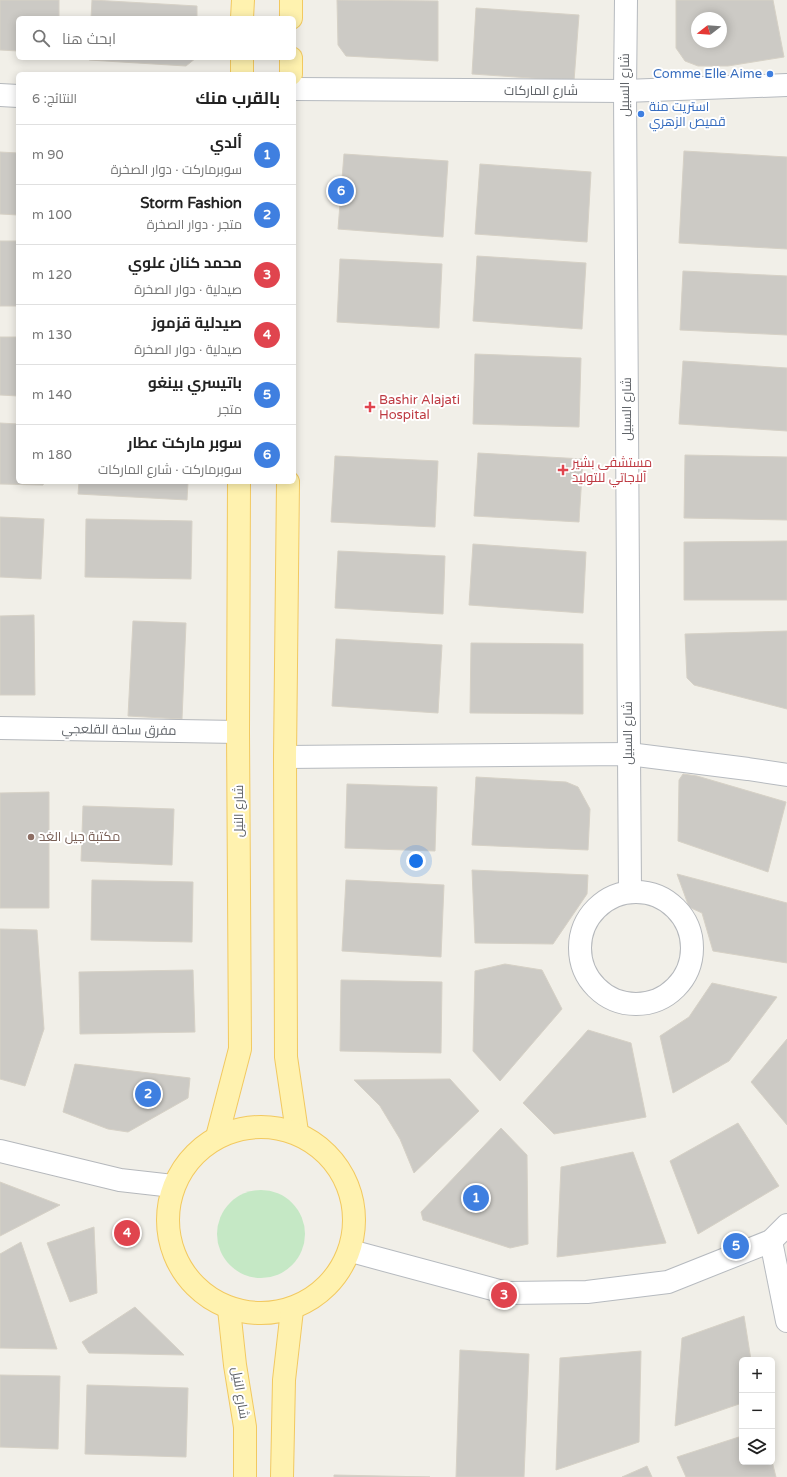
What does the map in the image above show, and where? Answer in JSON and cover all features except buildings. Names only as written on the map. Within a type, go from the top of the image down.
[{"type":"main road","points":[[242,16],[243,0]]},
{"type":"main road","points":[[291,0],[291,16]]},
{"type":"main road","points":[[242,60],[242,72]]},
{"type":"main road","points":[[290,60],[290,72]]},
{"type":"main road","name":"شارع النيل","points":[[217,1137],[240,1049],[238,732],[239,484]]},
{"type":"main road","points":[[288,484],[286,1057],[297,1132]]},
{"type":"main road","points":[[272,1126],[297,1132],[325,1151],[345,1176],[356,1219],[351,1251],[345,1265],[324,1291],[292,1310],[270,1314],[253,1314],[229,1309],[193,1285],[173,1254],[167,1220],[173,1186],[186,1164],[217,1137],[248,1127],[272,1126]]},
{"type":"main road","name":"شارع النيل","points":[[229,1309],[235,1365],[245,1427],[245,1477]]},
{"type":"main road","points":[[282,1477],[284,1380],[292,1310]]},
{"type":"street","name":"شارع السبيل","points":[[626,0],[625,91],[630,891]]},
{"type":"street","name":"شارع الماركات","points":[[296,89],[625,91],[787,85]]},
{"type":"street","points":[[0,95],[16,96]]},
{"type":"street","name":"مفرق ساحة القلعجي","points":[[0,728],[238,732]]},
{"type":"street","points":[[286,757],[629,754],[787,775]]},
{"type":"street","points":[[630,891],[656,894],[676,906],[690,930],[693,943],[691,963],[680,983],[665,997],[656,1001],[637,1004],[623,1003],[605,995],[587,976],[582,965],[579,946],[582,930],[591,912],[606,899],[630,891]]},
{"type":"street","points":[[0,1151],[120,1180],[173,1186]]},
{"type":"street","points":[[351,1251],[507,1293],[587,1292],[668,1282],[771,1241],[787,1225]]},
{"type":"street","points":[[771,1241],[787,1321]]},
{"type":"green space","points":[[261,1190],[278,1194],[292,1203],[301,1217],[305,1234],[301,1251],[292,1265],[278,1274],[261,1278],[244,1274],[230,1265],[221,1251],[217,1234],[221,1217],[230,1203],[244,1194]]},
{"type":"place","name":"Comme Elle Aime","points":[[770,74]]},
{"type":"place","name":"استريت منة قميص الزهري","points":[[641,114]]},
{"type":"place","name":"سوبر ماركت عطار","points":[[341,191]]},
{"type":"place","name":"Bashir Alajati Hospital","points":[[370,407]]},
{"type":"place","name":"مستشفى بشير آلاجاتي للتوليد","points":[[563,470]]},
{"type":"place","name":"مكتبة جيل الغد","points":[[31,837]]},
{"type":"place","name":"Storm Fashion","points":[[148,1094]]},
{"type":"place","name":"ألدي","points":[[476,1198]]},
{"type":"place","name":"صيدلية قزموز","points":[[127,1233]]},
{"type":"place","name":"باتيسري بينغو","points":[[736,1246]]},
{"type":"place","name":"محمد كنان علوي","points":[[504,1295]]}]
